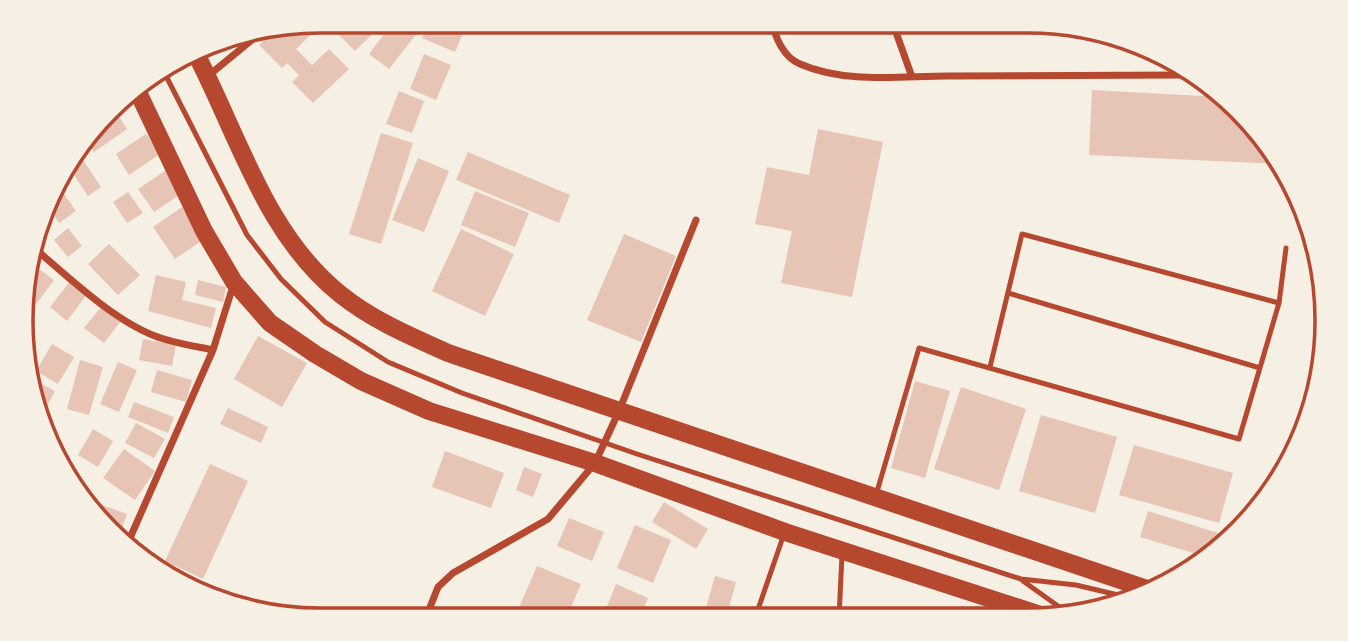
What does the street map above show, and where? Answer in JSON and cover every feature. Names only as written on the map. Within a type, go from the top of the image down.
[{"type":"main road","points":[[199,60],[283,231],[299,254],[339,293],[384,324],[448,353],[1137,586]]},
{"type":"main road","points":[[140,97],[204,231],[234,282],[270,323],[361,382],[429,411],[595,463],[1003,608]]},
{"type":"street","points":[[776,33],[781,48],[797,64],[873,79],[1176,75]]},
{"type":"street","points":[[896,33],[912,77]]},
{"type":"street","points":[[208,76],[249,42]]},
{"type":"street","points":[[430,608],[438,587],[453,573],[548,519],[595,463],[619,411],[696,220]]},
{"type":"street","points":[[41,254],[79,286],[130,323],[155,337],[213,350]]},
{"type":"street","points":[[131,536],[213,350],[234,282]]},
{"type":"lane","points":[[167,78],[247,235],[281,279],[325,322],[388,362],[462,393],[612,445],[1021,579],[1076,585],[1115,594]]},
{"type":"lane","points":[[990,367],[1022,234],[1279,303]]},
{"type":"lane","points":[[875,498],[919,348],[1239,439],[1279,303],[1286,248]]},
{"type":"lane","points":[[1008,293],[1260,368]]},
{"type":"lane","points":[[758,608],[785,531]]},
{"type":"lane","points":[[840,608],[843,550]]},
{"type":"lane","points":[[1021,579],[1058,606]]},
{"type":"building","points":[[312,33],[296,49],[312,65],[329,49],[349,69],[313,103],[292,82],[299,75],[287,63],[282,68],[259,45],[266,39]]},
{"type":"building","points":[[337,33],[374,33],[355,51]]},
{"type":"building","points":[[385,33],[417,33],[389,69],[369,54]]},
{"type":"building","points":[[424,33],[463,33],[455,52],[422,38]]},
{"type":"building","points":[[424,54],[451,65],[436,100],[410,89]]},
{"type":"building","points":[[1092,90],[1206,96],[1231,117],[1268,164],[1089,155]]},
{"type":"building","points":[[399,91],[424,101],[412,133],[386,124]]},
{"type":"building","points":[[118,116],[127,129],[94,152],[91,148]]},
{"type":"building","points":[[818,129],[883,142],[852,297],[781,283],[792,231],[755,224],[767,167],[809,175]]},
{"type":"building","points":[[381,133],[413,143],[381,244],[349,234]]},
{"type":"building","points":[[146,134],[160,154],[129,175],[116,154]]},
{"type":"building","points":[[468,152],[570,195],[559,223],[456,180]]},
{"type":"building","points":[[418,158],[449,171],[424,232],[392,220]]},
{"type":"building","points":[[82,160],[101,187],[88,196],[74,174]]},
{"type":"building","points":[[168,169],[184,192],[154,212],[138,189]]},
{"type":"building","points":[[475,191],[529,213],[515,247],[461,225]]},
{"type":"building","points":[[128,192],[143,213],[127,223],[113,202]]},
{"type":"building","points":[[63,193],[76,211],[59,223],[53,215]]},
{"type":"building","points":[[182,207],[204,239],[175,259],[153,227]]},
{"type":"building","points":[[68,228],[82,246],[68,257],[54,240]]},
{"type":"building","points":[[461,229],[514,254],[485,316],[432,291]]},
{"type":"building","points":[[624,234],[676,256],[641,342],[587,320]]},
{"type":"building","points":[[109,244],[140,275],[118,295],[88,264]]},
{"type":"building","points":[[38,268],[54,280],[34,307]]},
{"type":"building","points":[[156,275],[186,282],[182,300],[216,308],[211,328],[148,311]]},
{"type":"building","points":[[71,280],[88,293],[67,321],[50,307]]},
{"type":"building","points":[[198,280],[226,287],[223,302],[195,295]]},
{"type":"building","points":[[101,307],[121,321],[104,343],[84,328]]},
{"type":"building","points":[[258,336],[307,363],[282,407],[234,379]]},
{"type":"building","points":[[143,339],[176,345],[172,366],[139,360]]},
{"type":"building","points":[[52,344],[74,357],[58,384],[38,372],[38,368]]},
{"type":"building","points":[[80,360],[103,367],[89,415],[67,409]]},
{"type":"building","points":[[118,362],[137,370],[119,412],[100,404]]},
{"type":"building","points":[[157,370],[192,380],[186,402],[151,392]]},
{"type":"building","points":[[915,381],[950,391],[925,478],[891,468]]},
{"type":"building","points":[[40,383],[55,391],[46,407]]},
{"type":"building","points":[[961,387],[1026,409],[999,490],[934,469]]},
{"type":"building","points":[[134,402],[174,417],[168,433],[128,417]]},
{"type":"building","points":[[228,408],[268,427],[261,443],[220,424]]},
{"type":"building","points":[[1041,415],[1117,437],[1095,513],[1019,491]]},
{"type":"building","points":[[136,423],[165,439],[154,458],[125,443]]},
{"type":"building","points":[[93,429],[113,441],[98,467],[78,455]]},
{"type":"building","points":[[1134,445],[1233,473],[1219,523],[1119,495]]},
{"type":"building","points":[[124,449],[155,471],[135,500],[103,478]]},
{"type":"building","points":[[445,451],[504,473],[491,508],[432,487]]},
{"type":"building","points":[[210,464],[248,481],[203,579],[165,561]]},
{"type":"building","points":[[524,467],[542,474],[533,497],[516,490]]},
{"type":"building","points":[[664,502],[708,529],[696,549],[652,522]]},
{"type":"building","points":[[100,504],[127,514],[122,528]]},
{"type":"building","points":[[1148,511],[1220,534],[1195,553],[1140,537]]},
{"type":"building","points":[[569,518],[604,532],[592,561],[557,546]]},
{"type":"building","points":[[635,525],[671,540],[653,583],[617,568]]},
{"type":"building","points":[[537,566],[581,584],[571,608],[519,608]]},
{"type":"building","points":[[715,576],[736,582],[729,608],[706,608]]},
{"type":"building","points":[[616,584],[648,598],[644,608],[606,608]]}]
